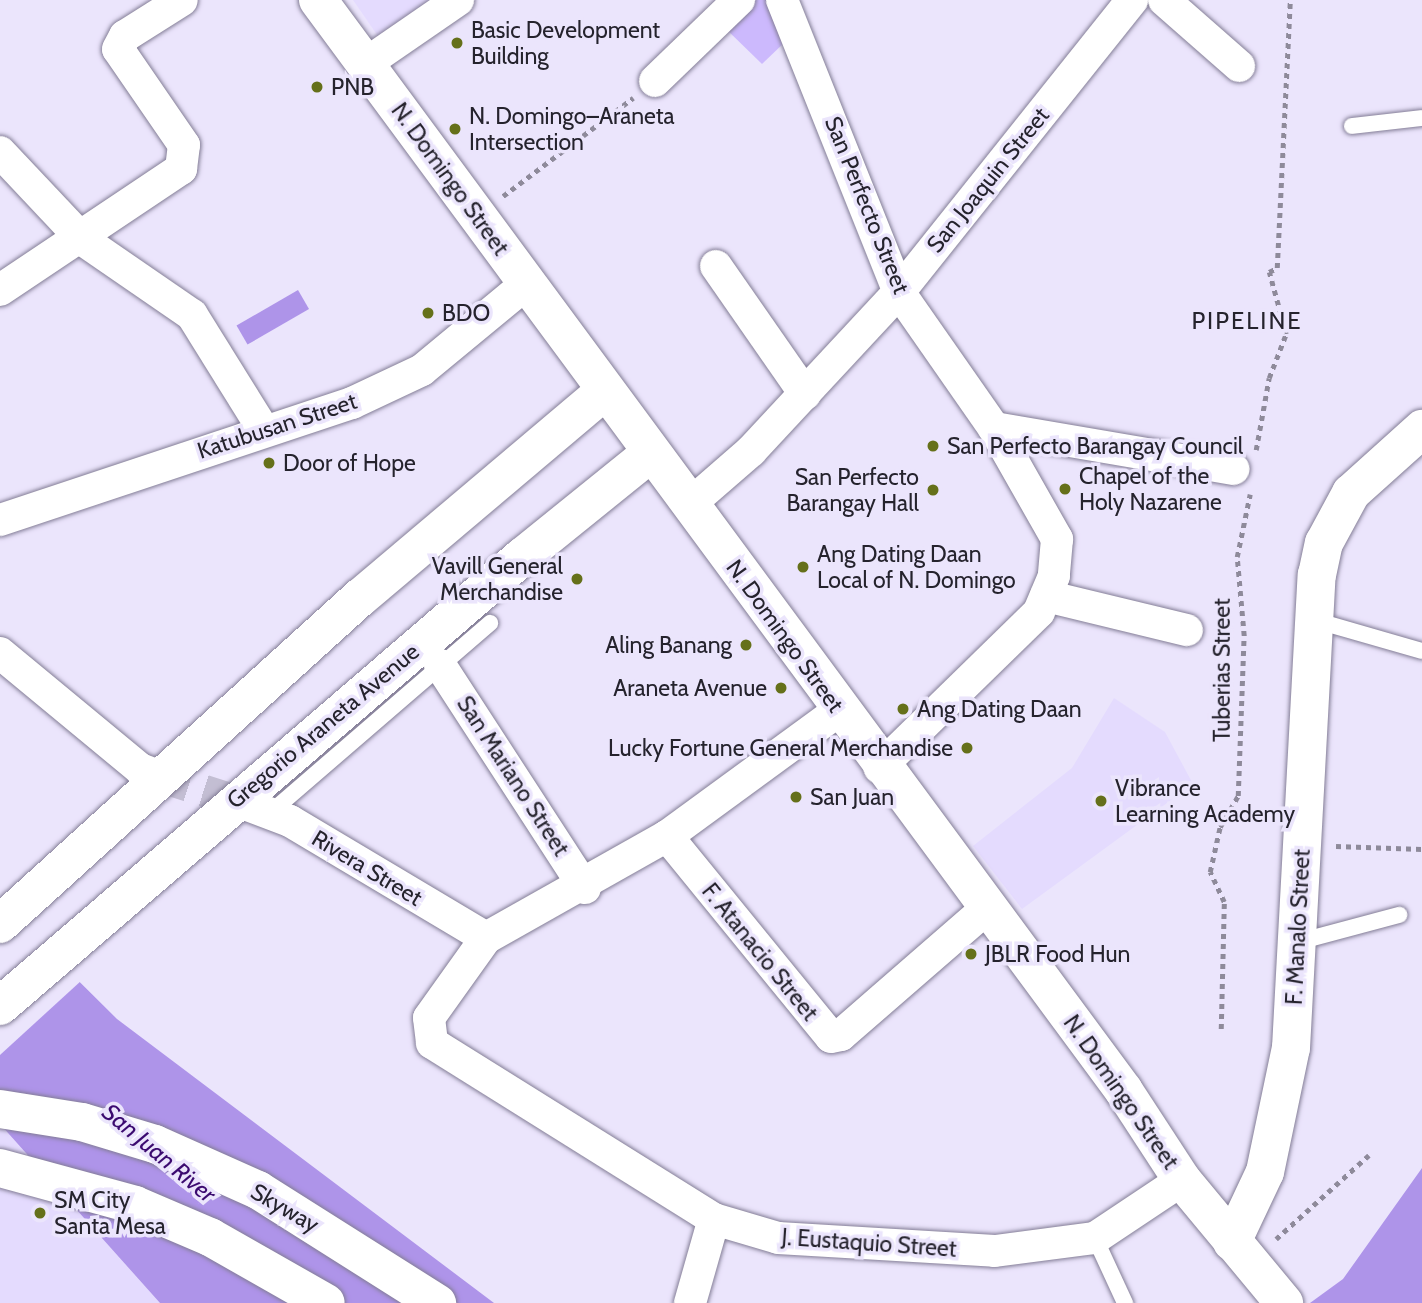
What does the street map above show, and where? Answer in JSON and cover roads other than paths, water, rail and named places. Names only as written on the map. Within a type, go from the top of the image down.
[{"type":"main road","name":"N. Domingo Street","points":[[318,0],[604,392],[690,504],[880,768],[988,907],[1182,1180],[1243,1246],[1284,1303]]},
{"type":"main road","points":[[0,924],[43,888],[362,597],[604,392]]},
{"type":"main road","name":"F. Manalo Street","points":[[1243,1246],[1282,1112],[1298,942],[1314,620],[1322,554],[1339,511],[1422,429]]},
{"type":"main road","name":"Gregorio Araneta Avenue","points":[[0,1006],[651,453]]},
{"type":"main road","name":"Skyway","points":[[0,1109],[82,1122],[155,1144],[258,1190],[437,1303]]},
{"type":"main road","points":[[0,1168],[135,1205],[210,1237],[326,1303]]},
{"type":"street","points":[[0,289],[83,240],[181,169],[184,145],[118,49],[125,36],[182,0]]},
{"type":"street","points":[[365,64],[458,0]]},
{"type":"street","points":[[655,81],[739,0]]},
{"type":"street","name":"San Perfecto Street","points":[[782,0],[899,292],[993,428],[1057,539],[1046,596],[1040,611],[880,768]]},
{"type":"street","name":"San Joaquin Street","points":[[690,504],[804,394],[899,292],[1132,0]]},
{"type":"street","points":[[1164,0],[1239,66]]},
{"type":"street","points":[[0,152],[83,240],[192,315],[263,429]]},
{"type":"street","points":[[716,266],[804,394]]},
{"type":"street","name":"Katubusan Street","points":[[0,520],[263,429],[352,403],[422,370],[527,283]]},
{"type":"street","points":[[993,428],[1243,472]]},
{"type":"street","points":[[1046,596],[1187,630]]},
{"type":"street","points":[[2,658],[139,769],[158,776]]},
{"type":"street","name":"San Mariano Street","points":[[440,665],[585,888]]},
{"type":"street","points":[[486,938],[585,888],[667,836],[838,711]]},
{"type":"street","name":"Rivera Street","points":[[257,808],[486,938]]},
{"type":"street","name":"F. Atanacio Street","points":[[667,836],[831,1037],[841,1035],[988,907]]},
{"type":"street","name":"J. Eustaquio Street","points":[[486,938],[429,1018],[428,1035],[438,1049],[715,1219],[815,1243],[995,1251],[1094,1238],[1182,1180]]},
{"type":"street","points":[[690,1303],[715,1219]]},
{"type":"lane","points":[[1352,126],[1422,118]]},
{"type":"lane","points":[[1314,620],[1422,651]]},
{"type":"lane","points":[[257,808],[490,623]]},
{"type":"lane","points":[[1298,942],[1399,915]]},
{"type":"lane","points":[[1094,1238],[1125,1303]]},
{"type":"water","points":[[298,290],[309,309],[248,345],[237,326]]},
{"type":"water","name":"San Juan River","points":[[0,903],[117,1019],[494,1303],[160,1303],[0,1124]]},
{"type":"water","points":[[1422,1168],[1422,1303],[1310,1303],[1343,1279]]},
{"type":"tunnel","points":[[158,776],[245,804]]},
{"type":"place","name":"Basic Development Building","points":[[457,43]]},
{"type":"place","name":"PNB","points":[[317,87]]},
{"type":"place","name":"N. Domingo–Araneta Intersection","points":[[455,129]]},
{"type":"place","name":"BDO","points":[[428,313]]},
{"type":"place","name":"San Perfecto Barangay Council","points":[[933,446]]},
{"type":"place","name":"Door of Hope","points":[[269,463]]},
{"type":"place","name":"Chapel of the Holy Nazarene","points":[[1065,489]]},
{"type":"place","name":"San Perfecto Barangay Hall","points":[[933,490]]},
{"type":"place","name":"Ang Dating Daan Local of N. Domingo","points":[[803,567]]},
{"type":"place","name":"Vavill General Merchandise","points":[[577,579]]},
{"type":"place","name":"Aling Banang","points":[[746,645]]},
{"type":"place","name":"Araneta Avenue","points":[[781,688]]},
{"type":"place","name":"Ang Dating Daan","points":[[903,709]]},
{"type":"place","name":"Lucky Fortune General Merchandise","points":[[967,748]]},
{"type":"place","name":"San Juan","points":[[796,797]]},
{"type":"place","name":"Vibrance Learning Academy","points":[[1101,801]]},
{"type":"place","name":"JBLR Food Hun","points":[[971,954]]},
{"type":"place","name":"SM City Santa Mesa","points":[[40,1213]]},
{"type":"district","name":"PIPELINE","points":[[1247,321]]}]
